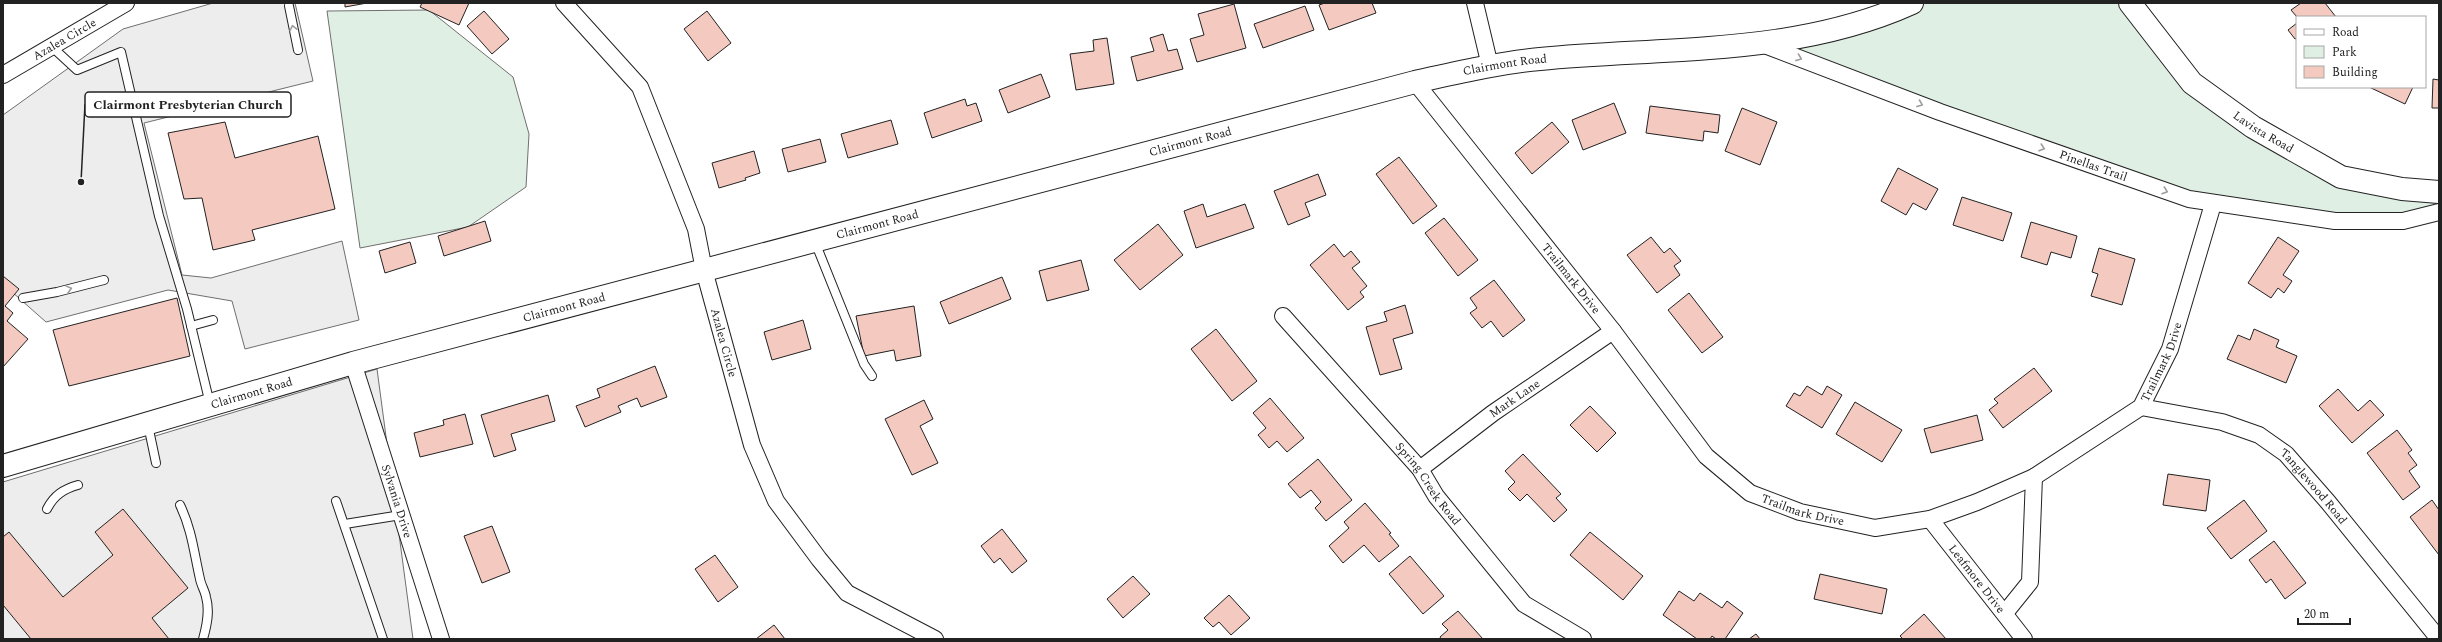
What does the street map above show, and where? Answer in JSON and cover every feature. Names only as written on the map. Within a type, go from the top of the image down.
[{"type":"main road","name":"Clairmont Road","points":[[3,466],[353,363],[1415,82],[1490,66],[1539,59],[1762,44],[1843,28],[1885,15],[1912,3]]},
{"type":"main road","name":"Lavista Road","points":[[2130,3],[2192,83],[2253,127],[2341,177],[2402,189],[2439,192]]},
{"type":"street","name":"Azalea Circle","points":[[3,74],[126,3]]},
{"type":"street","name":"Azalea Circle","points":[[564,3],[640,87],[696,229],[704,270],[752,445],[776,501],[819,559],[848,593],[935,639]]},
{"type":"street","points":[[1475,3],[1490,66]]},
{"type":"street","name":"Pinellas Trail","points":[[1762,44],[1940,112],[2189,199],[2213,204],[2335,221],[2403,221],[2439,212]]},
{"type":"street","name":"Trailmark Drive","points":[[1415,82],[1612,331],[1706,456],[1750,494],[1800,512],[1875,528],[1930,519],[1977,502],[2034,477],[2141,407],[2170,349],[2213,204]]},
{"type":"street","name":"Spring Creek Road","points":[[1283,316],[1420,469],[1436,496],[1524,604],[1583,639]]},
{"type":"street","name":"Mark Lane","points":[[1420,469],[1493,413],[1612,331]]},
{"type":"street","name":"Sylvania Drive","points":[[353,363],[440,639]]},
{"type":"street","name":"Tanglewood Road","points":[[2141,407],[2222,422],[2259,435],[2286,454],[2328,502],[2439,639]]},
{"type":"street","points":[[2005,613],[2030,582],[2034,477]]},
{"type":"street","name":"Leafmore Drive","points":[[1930,519],[2024,639]]},
{"type":"lane","points":[[289,6],[298,50]]},
{"type":"lane","points":[[51,45],[77,70],[120,52],[159,216],[191,326],[210,404]]},
{"type":"lane","points":[[815,241],[864,364],[872,376]]},
{"type":"lane","points":[[23,298],[104,280]]},
{"type":"lane","points":[[191,326],[213,320]]},
{"type":"lane","points":[[148,423],[156,463]]},
{"type":"lane","points":[[48,509],[52,499],[66,488],[78,485]]},
{"type":"lane","points":[[336,501],[383,639]]},
{"type":"lane","points":[[180,505],[188,522],[200,581],[207,597],[208,620],[203,639]]},
{"type":"lane","points":[[345,524],[401,515]]},
{"type":"green space","points":[[1905,3],[2126,3],[2192,83],[2341,177],[2439,192],[2439,212],[2403,221],[2189,199],[1796,50]]},
{"type":"green space","points":[[429,10],[513,77],[529,134],[526,187],[468,227],[360,248],[327,11]]},
{"type":"shaded area","points":[[213,3],[295,3],[313,81],[144,123],[182,275],[211,278],[342,241],[359,320],[245,349],[232,301],[168,290],[46,322],[3,284],[3,115],[123,29]]},
{"type":"shaded area","points":[[377,369],[413,639],[3,639],[3,482]]},
{"type":"building","points":[[345,3],[367,3],[345,7]]},
{"type":"building","points":[[422,3],[469,3],[459,25],[420,7]]},
{"type":"building","points":[[1325,3],[1372,3],[1376,13],[1329,30],[1319,5]]},
{"type":"building","points":[[2301,3],[2325,3],[2335,16],[2296,16],[2291,10]]},
{"type":"building","points":[[1234,4],[1246,48],[1197,62],[1190,39],[1204,35],[1198,14]]},
{"type":"building","points":[[1305,6],[1314,30],[1263,48],[1254,24]]},
{"type":"building","points":[[484,11],[509,39],[492,54],[467,26]]},
{"type":"building","points":[[707,11],[731,43],[708,61],[684,29]]},
{"type":"building","points":[[2296,24],[2296,38],[2295,39],[2288,30]]},
{"type":"building","points":[[1163,34],[1168,51],[1177,49],[1183,69],[1137,81],[1131,57],[1154,51],[1150,38]]},
{"type":"building","points":[[1107,38],[1114,84],[1076,90],[1070,54],[1094,51],[1093,40]]},
{"type":"building","points":[[1041,74],[1050,97],[1008,113],[999,90]]},
{"type":"building","points":[[2433,79],[2439,80],[2439,108],[2432,108]]},
{"type":"building","points":[[2371,88],[2413,88],[2405,104]]},
{"type":"building","points":[[965,99],[967,106],[976,103],[982,121],[932,138],[924,113]]},
{"type":"building","points":[[1614,103],[1626,133],[1583,150],[1572,120]]},
{"type":"building","points":[[1650,106],[1720,115],[1718,133],[1704,131],[1703,141],[1646,133]]},
{"type":"building","points":[[1742,108],[1777,122],[1760,165],[1725,151]]},
{"type":"building","points":[[891,120],[898,144],[848,158],[841,134]]},
{"type":"building","points":[[225,122],[235,158],[318,136],[335,209],[252,230],[255,240],[213,250],[202,198],[184,199],[168,133]]},
{"type":"building","points":[[1552,122],[1569,142],[1532,174],[1515,153]]},
{"type":"building","points":[[820,139],[826,162],[788,172],[782,149]]},
{"type":"building","points":[[754,151],[760,173],[745,178],[746,180],[719,188],[712,163]]},
{"type":"building","points":[[1399,157],[1437,206],[1413,224],[1376,174]]},
{"type":"building","points":[[1898,168],[1938,189],[1926,210],[1913,203],[1906,215],[1881,201]]},
{"type":"building","points":[[1318,174],[1326,195],[1305,203],[1310,216],[1288,225],[1274,191]]},
{"type":"building","points":[[1962,197],[2012,213],[2003,241],[1953,225]]},
{"type":"building","points":[[1203,204],[1207,217],[1245,204],[1254,228],[1196,248],[1184,211]]},
{"type":"building","points":[[1444,218],[1478,260],[1458,276],[1425,233]]},
{"type":"building","points":[[485,221],[491,241],[444,256],[438,236]]},
{"type":"building","points":[[2031,222],[2077,236],[2071,258],[2051,252],[2047,265],[2021,257]]},
{"type":"building","points":[[1158,224],[1183,255],[1140,290],[1114,260]]},
{"type":"building","points":[[1651,237],[1664,253],[1670,248],[1681,261],[1674,266],[1680,275],[1657,293],[1627,255]]},
{"type":"building","points":[[2278,237],[2299,251],[2283,275],[2292,281],[2284,293],[2278,288],[2271,298],[2248,283]]},
{"type":"building","points":[[410,242],[416,263],[385,273],[379,251]]},
{"type":"building","points":[[1334,244],[1344,257],[1351,251],[1360,262],[1352,268],[1367,286],[1360,292],[1364,297],[1348,310],[1310,265]]},
{"type":"building","points":[[2099,248],[2135,259],[2122,305],[2091,296],[2098,274],[2092,272]]},
{"type":"building","points":[[1081,260],[1089,290],[1047,301],[1039,271]]},
{"type":"building","points":[[3,276],[19,289],[5,306],[13,313],[7,321],[28,339],[3,367]]},
{"type":"building","points":[[1002,277],[1011,299],[949,324],[940,302]]},
{"type":"building","points":[[1494,280],[1525,320],[1503,337],[1491,321],[1482,328],[1470,313],[1477,308],[1470,298]]},
{"type":"building","points":[[1689,293],[1723,337],[1702,353],[1668,310]]},
{"type":"building","points":[[177,298],[190,356],[69,386],[53,330]]},
{"type":"building","points":[[1405,305],[1413,333],[1393,339],[1402,369],[1380,375],[1366,327],[1387,321],[1384,312]]},
{"type":"building","points":[[914,306],[921,356],[896,361],[894,350],[864,356],[856,316]]},
{"type":"building","points":[[803,320],[811,349],[772,360],[764,332]]},
{"type":"building","points":[[1216,329],[1257,381],[1232,401],[1191,349]]},
{"type":"building","points":[[2254,329],[2279,340],[2276,347],[2297,356],[2286,383],[2227,359],[2238,335],[2250,340]]},
{"type":"building","points":[[655,366],[667,397],[641,407],[637,398],[618,406],[621,412],[585,427],[576,406],[600,397],[597,389]]},
{"type":"building","points":[[2034,368],[2052,391],[2003,428],[1989,410],[1998,403],[1994,399]]},
{"type":"building","points":[[1807,386],[1822,395],[1827,386],[1842,395],[1822,428],[1786,406],[1794,393],[1800,396]]},
{"type":"building","points":[[2338,389],[2358,411],[2370,400],[2384,415],[2352,443],[2319,406]]},
{"type":"building","points":[[548,395],[555,421],[511,434],[516,450],[494,457],[481,415]]},
{"type":"building","points":[[1270,398],[1304,438],[1287,452],[1277,441],[1269,448],[1258,435],[1266,428],[1253,413]]},
{"type":"building","points":[[924,400],[933,419],[920,426],[938,463],[912,475],[885,419]]},
{"type":"building","points":[[1855,402],[1902,430],[1882,462],[1836,434]]},
{"type":"building","points":[[1590,406],[1616,433],[1597,452],[1570,425]]},
{"type":"building","points":[[465,414],[473,444],[420,457],[414,433],[444,425],[443,420]]},
{"type":"building","points":[[1977,415],[1983,440],[1931,453],[1924,429]]},
{"type":"building","points":[[2397,430],[2412,450],[2408,453],[2417,465],[2409,471],[2420,487],[2403,500],[2367,453]]},
{"type":"building","points":[[1523,454],[1561,494],[1556,498],[1567,510],[1554,522],[1527,494],[1520,501],[1508,489],[1515,482],[1505,471]]},
{"type":"building","points":[[1318,459],[1352,500],[1326,521],[1315,508],[1321,502],[1311,490],[1300,498],[1288,484]]},
{"type":"building","points":[[2168,474],[2210,480],[2206,511],[2163,505]]},
{"type":"building","points":[[2244,500],[2267,531],[2231,559],[2207,528]]},
{"type":"building","points":[[2432,500],[2439,510],[2439,555],[2410,517]]},
{"type":"building","points":[[1365,503],[1391,533],[1389,534],[1399,546],[1379,562],[1364,545],[1343,563],[1329,546],[1349,528],[1344,522]]},
{"type":"building","points":[[123,509],[188,588],[152,618],[169,639],[31,639],[3,605],[3,537],[9,532],[63,597],[113,555],[95,532]]},
{"type":"building","points":[[492,526],[510,572],[482,583],[464,536]]},
{"type":"building","points":[[1002,529],[1027,561],[1012,573],[1000,558],[994,563],[981,546]]},
{"type":"building","points":[[1590,532],[1643,576],[1623,600],[1570,555]]},
{"type":"building","points":[[2274,541],[2306,583],[2285,599],[2271,579],[2266,583],[2249,560]]},
{"type":"building","points":[[715,555],[738,587],[718,602],[695,569]]},
{"type":"building","points":[[1410,556],[1444,596],[1423,614],[1389,574]]},
{"type":"building","points":[[1820,574],[1887,589],[1882,614],[1814,599]]},
{"type":"building","points":[[1133,576],[1150,594],[1123,618],[1107,599]]},
{"type":"building","points":[[1679,591],[1694,601],[1700,593],[1722,608],[1727,601],[1743,613],[1725,639],[1716,639],[1712,636],[1710,639],[1697,639],[1663,615]]},
{"type":"building","points":[[1229,595],[1250,618],[1231,635],[1219,622],[1213,627],[1204,618]]},
{"type":"building","points":[[1458,611],[1483,639],[1441,639],[1440,637],[1448,630],[1442,624]]},
{"type":"building","points":[[1924,614],[1946,639],[1903,639],[1900,636]]},
{"type":"building","points":[[774,625],[785,639],[756,639]]},
{"type":"building","points":[[1756,634],[1760,639],[1749,639]]},
{"type":"place","name":"Clairmont Presbyterian Church","points":[[81,182]]}]
